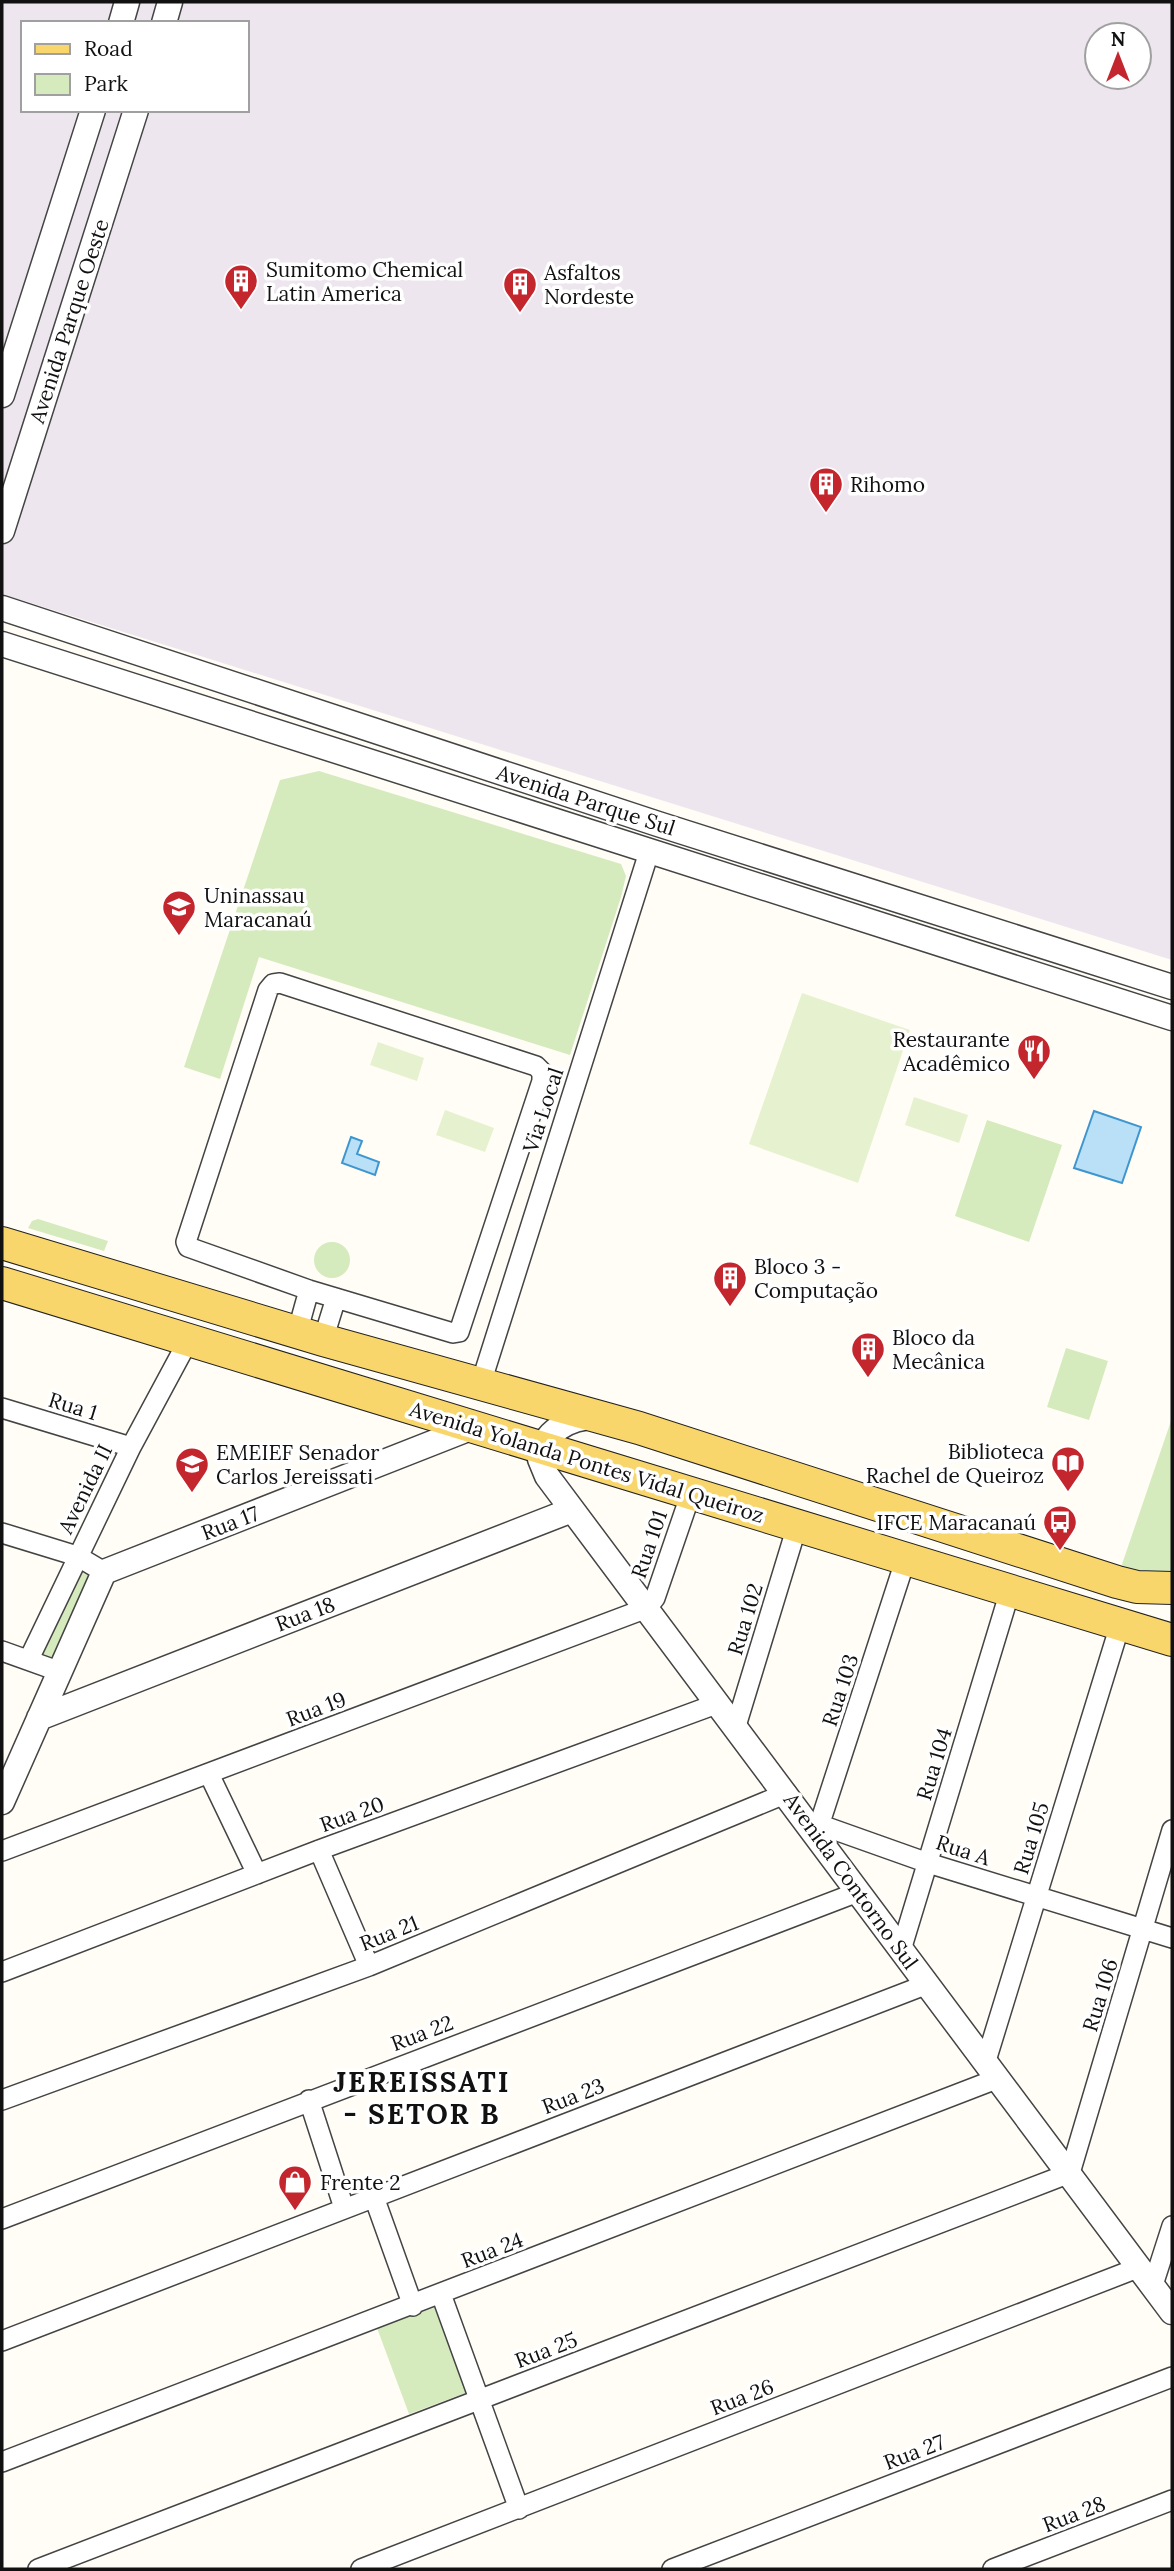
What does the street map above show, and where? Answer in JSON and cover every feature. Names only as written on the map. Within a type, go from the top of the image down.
[{"type":"main road","name":"Avenida Yolanda Pontes Vidal Queiroz","points":[[2,1243],[310,1336],[604,1417],[1117,1582],[1138,1587],[1172,1588]]},
{"type":"main road","name":"Avenida Yolanda Pontes Vidal Queiroz","points":[[2,1283],[1172,1640]]},
{"type":"main road","points":[[639,1428],[662,1458],[677,1489]]},
{"type":"street","points":[[122,21],[127,2]]},
{"type":"street","points":[[165,21],[170,2]]},
{"type":"street","name":"Avenida Parque Oeste","points":[[2,395],[92,112]]},
{"type":"street","name":"Avenida Parque Oeste","points":[[2,531],[135,112]]},
{"type":"street","name":"Avenida Parque Sul","points":[[2,608],[658,824],[1172,987]]},
{"type":"street","name":"Avenida Parque Sul","points":[[2,644],[1172,1018]]},
{"type":"street","name":"Via Local","points":[[481,1383],[649,852]]},
{"type":"street","points":[[280,983],[536,1066],[542,1072],[538,1094],[459,1332],[453,1333],[309,1290],[192,1251],[186,1242],[268,990],[273,984],[280,983]]},
{"type":"street","points":[[309,1290],[310,1336]]},
{"type":"street","points":[[310,1336],[336,1298]]},
{"type":"street","name":"Avenida II","points":[[29,1659],[131,1447],[188,1341]]},
{"type":"street","name":"Rua 1","points":[[2,1408],[131,1447]]},
{"type":"street","points":[[543,1447],[548,1435],[559,1427],[582,1418],[604,1417]]},
{"type":"street","name":"Rua 17","points":[[104,1572],[473,1427]]},
{"type":"street","name":"Avenida Contorno Sul","points":[[543,1447],[540,1464],[572,1510],[787,1793],[819,1830],[858,1892],[925,1985],[1070,2173],[1172,2312]]},
{"type":"street","name":"Rua 101","points":[[647,1608],[655,1598],[677,1489]]},
{"type":"street","name":"Rua 18","points":[[39,1718],[572,1510]]},
{"type":"street","name":"Rua 102","points":[[736,1726],[797,1526]]},
{"type":"street","points":[[2,1533],[78,1556],[104,1572],[2,1802]]},
{"type":"street","name":"Rua 103","points":[[819,1830],[906,1558]]},
{"type":"street","name":"Rua 104","points":[[901,1950],[1010,1591]]},
{"type":"street","name":"Rua 19","points":[[2,1851],[647,1608]]},
{"type":"street","name":"Rua 105","points":[[992,2071],[1037,1897],[1120,1625]]},
{"type":"street","points":[[2,1651],[58,1671]]},
{"type":"street","name":"Rua 20","points":[[2,1972],[319,1850],[719,1703]]},
{"type":"street","points":[[209,1774],[257,1874]]},
{"type":"street","name":"Rua 21","points":[[2,2100],[369,1966],[787,1793]]},
{"type":"street","name":"Rua A","points":[[819,1830],[1172,1938]]},
{"type":"street","name":"Rua 106","points":[[1070,2173],[1172,1830]]},
{"type":"street","points":[[319,1850],[369,1966]]},
{"type":"street","name":"Rua 22","points":[[2,2219],[858,1892]]},
{"type":"street","name":"Rua 23","points":[[2,2341],[925,1985]]},
{"type":"street","name":"Rua 24","points":[[2,2462],[413,2306],[992,2071]]},
{"type":"street","points":[[309,2101],[344,2208]]},
{"type":"street","name":"Rua 25","points":[[38,2569],[1070,2173]]},
{"type":"street","points":[[374,2197],[413,2306]]},
{"type":"street","points":[[1146,2276],[1172,2227]]},
{"type":"street","name":"Rua 26","points":[[361,2569],[1146,2276]]},
{"type":"street","points":[[441,2294],[519,2509]]},
{"type":"street","name":"Rua 27","points":[[673,2569],[1172,2377]]},
{"type":"street","name":"Rua 28","points":[[993,2569],[1172,2500]]},
{"type":"shaded area","points":[[2,2],[1172,2],[1172,960],[2,594]]},
{"type":"green space","points":[[319,771],[621,864],[626,876],[621,897],[570,1055],[259,957],[220,1079],[184,1067],[280,780]]},
{"type":"green space","points":[[802,993],[910,1030],[858,1183],[749,1144]]},
{"type":"green space","points":[[378,1042],[424,1058],[417,1081],[370,1065]]},
{"type":"green space","points":[[914,1097],[968,1115],[959,1143],[905,1125]]},
{"type":"green space","points":[[445,1110],[494,1128],[485,1152],[436,1135]]},
{"type":"green space","points":[[987,1120],[1062,1145],[1029,1242],[955,1216]]},
{"type":"green space","points":[[38,1219],[108,1241],[104,1251],[28,1228],[32,1221]]},
{"type":"green space","points":[[332,1242],[345,1247],[350,1260],[345,1273],[332,1278],[319,1273],[314,1260],[319,1247]]},
{"type":"green space","points":[[1066,1348],[1108,1361],[1089,1420],[1047,1407]]},
{"type":"green space","points":[[1172,1418],[1172,1578],[1119,1573]]},
{"type":"green space","points":[[82,1567],[96,1576],[58,1661],[37,1652]]},
{"type":"green space","points":[[436,2307],[468,2392],[409,2414],[377,2328]]},
{"type":"water","points":[[1094,1111],[1141,1127],[1122,1183],[1074,1168]]},
{"type":"water","points":[[351,1137],[362,1141],[357,1154],[379,1162],[375,1175],[342,1163]]},
{"type":"place","name":"Sumitomo Chemical Latin America","points":[[241,311]]},
{"type":"place","name":"Asfaltos Nordeste","points":[[520,314]]},
{"type":"place","name":"Rihomo","points":[[826,514]]},
{"type":"place","name":"Uninassau Maracanaú","points":[[179,937]]},
{"type":"place","name":"Restaurante Acadêmico","points":[[1034,1081]]},
{"type":"place","name":"Bloco 3 - Computação","points":[[730,1308]]},
{"type":"place","name":"Bloco da Mecânica","points":[[868,1379]]},
{"type":"place","name":"Biblioteca Rachel de Queiroz","points":[[1068,1493]]},
{"type":"place","name":"EMEIEF Senador Carlos Jereissati","points":[[192,1494]]},
{"type":"place","name":"IFCE Maracanaú","points":[[1060,1552]]},
{"type":"place","name":"Frente 2","points":[[295,2212]]},
{"type":"district","name":"JEREISSATI - SETOR B","points":[[422,2098]]}]
